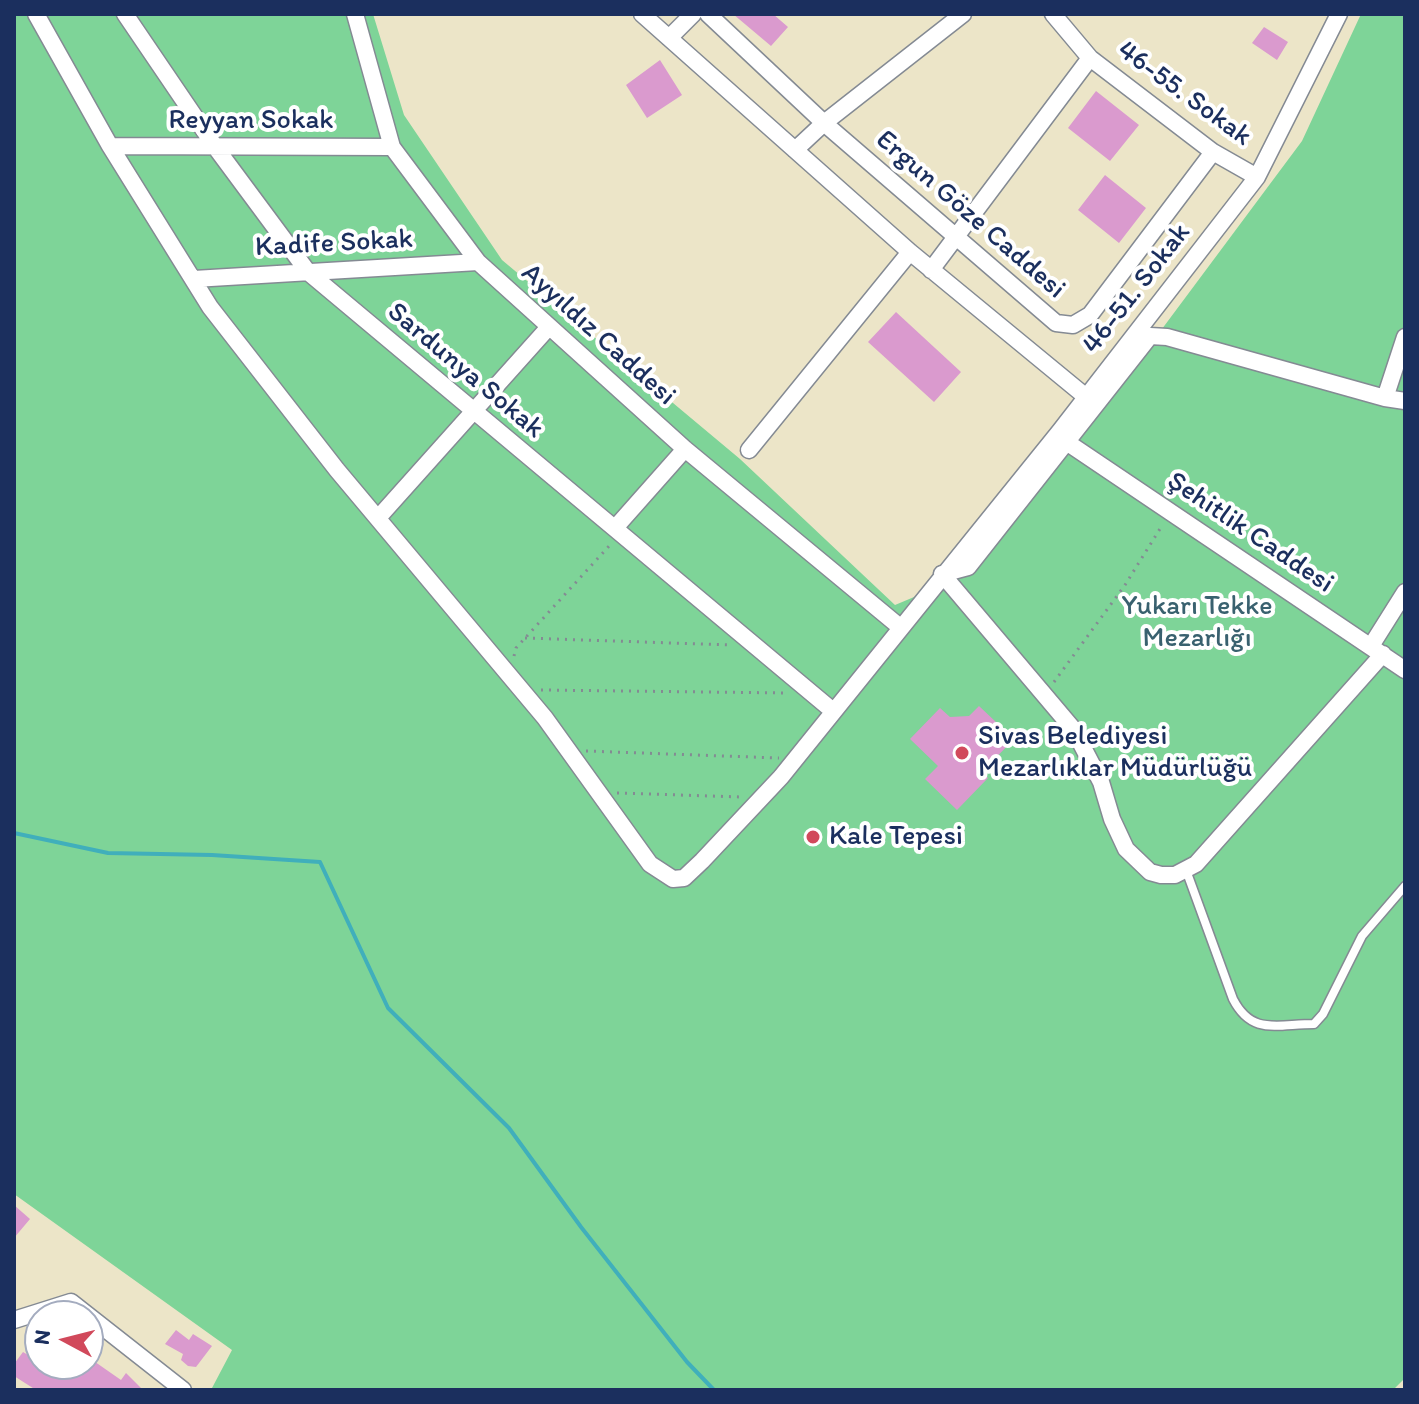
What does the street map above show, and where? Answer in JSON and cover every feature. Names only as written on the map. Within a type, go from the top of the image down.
[{"type":"street","points":[[36,14],[110,146],[210,307],[378,518],[518,685],[601,793]]},
{"type":"street","name":"Sardunya Sokak","points":[[125,14],[216,148],[308,272],[472,413],[833,711]]},
{"type":"street","name":"Ayyıldız Caddesi","points":[[355,14],[392,147],[478,262],[685,449],[900,627]]},
{"type":"street","points":[[642,14],[910,252],[1085,396]]},
{"type":"street","points":[[669,38],[693,14]]},
{"type":"street","name":"Ergun Göze Caddesi","points":[[708,14],[824,123],[1044,316],[1056,323],[1073,325],[1090,315],[1213,152]]},
{"type":"street","points":[[795,150],[824,123],[963,14]]},
{"type":"street","name":"46-55. Sokak","points":[[1053,14],[1090,58],[1213,152],[1257,177]]},
{"type":"street","name":"46-51. Sokak","points":[[601,793],[657,871],[673,879],[684,878],[761,798],[1257,177],[1339,14]]},
{"type":"street","points":[[931,270],[1090,58]]},
{"type":"street","name":"Reyyan Sokak","points":[[110,146],[392,147]]},
{"type":"street","points":[[749,450],[910,252]]},
{"type":"street","name":"Kadife Sokak","points":[[194,279],[478,262]]},
{"type":"street","points":[[378,518],[548,328]]},
{"type":"street","name":"46-51. Sokak","points":[[942,574],[968,567],[1145,340],[1153,335],[1385,398]]},
{"type":"street","points":[[1405,337],[1385,398],[1405,401]]},
{"type":"street","name":"Şehitlik Caddesi","points":[[1065,441],[1405,670]]},
{"type":"street","points":[[618,531],[685,449]]},
{"type":"street","points":[[942,574],[1074,730],[1101,782],[1112,819],[1126,849],[1150,872],[1175,875],[1196,864],[1377,650],[1405,592]]},
{"type":"street","points":[[14,1320],[71,1302],[183,1390]]},
{"type":"lane","points":[[1186,869],[1233,999],[1243,1019],[1254,1024],[1314,1024],[1323,1014],[1362,936],[1405,886]]},
{"type":"path","points":[[1044,695],[1125,585],[1171,510]]},
{"type":"path","points":[[618,531],[514,653],[518,685],[812,694]]},
{"type":"path","points":[[525,638],[754,645]]},
{"type":"path","points":[[569,750],[794,759]]},
{"type":"path","points":[[601,793],[761,798]]},
{"type":"green space","name":"Yukarı Tekke Mezarlığı","points":[[14,14],[373,14],[404,115],[502,260],[740,459],[895,605],[969,574],[1086,431],[1302,141],[1361,14],[1405,14],[1405,1378],[1393,1390],[216,1390],[212,1388],[232,1350],[14,1194]]},
{"type":"building","points":[[733,14],[773,14],[788,27],[771,46]]},
{"type":"building","points":[[1264,27],[1288,42],[1277,60],[1252,43]]},
{"type":"building","points":[[660,60],[682,95],[647,118],[626,85]]},
{"type":"building","points":[[1096,91],[1139,125],[1110,161],[1068,128]]},
{"type":"building","points":[[1105,175],[1146,208],[1119,243],[1078,210]]},
{"type":"building","points":[[896,312],[961,372],[934,402],[868,342]]},
{"type":"building","name":"Sivas Belediyesi Mezarlıklar Müdürlüğü","points":[[979,706],[1014,739],[982,772],[988,778],[957,810],[925,779],[938,766],[910,739],[940,708],[950,717],[969,716]]},
{"type":"building","points":[[14,1205],[30,1219],[14,1238]]},
{"type":"building","points":[[176,1330],[189,1340],[193,1334],[212,1346],[196,1367],[188,1366],[181,1360],[183,1354],[165,1344]]},
{"type":"building","points":[[23,1352],[24,1380],[104,1380],[104,1368],[121,1380],[126,1373],[143,1390],[36,1390],[14,1376],[14,1364]]},
{"type":"waterway","points":[[14,833],[108,853],[212,855],[320,862],[388,1008],[509,1128],[581,1227],[687,1362],[714,1390]]},
{"type":"place","name":"Sivas Belediyesi Mezarlıklar Müdürlüğü","points":[[962,753]]},
{"type":"place","name":"Kale Tepesi","points":[[813,837]]}]
